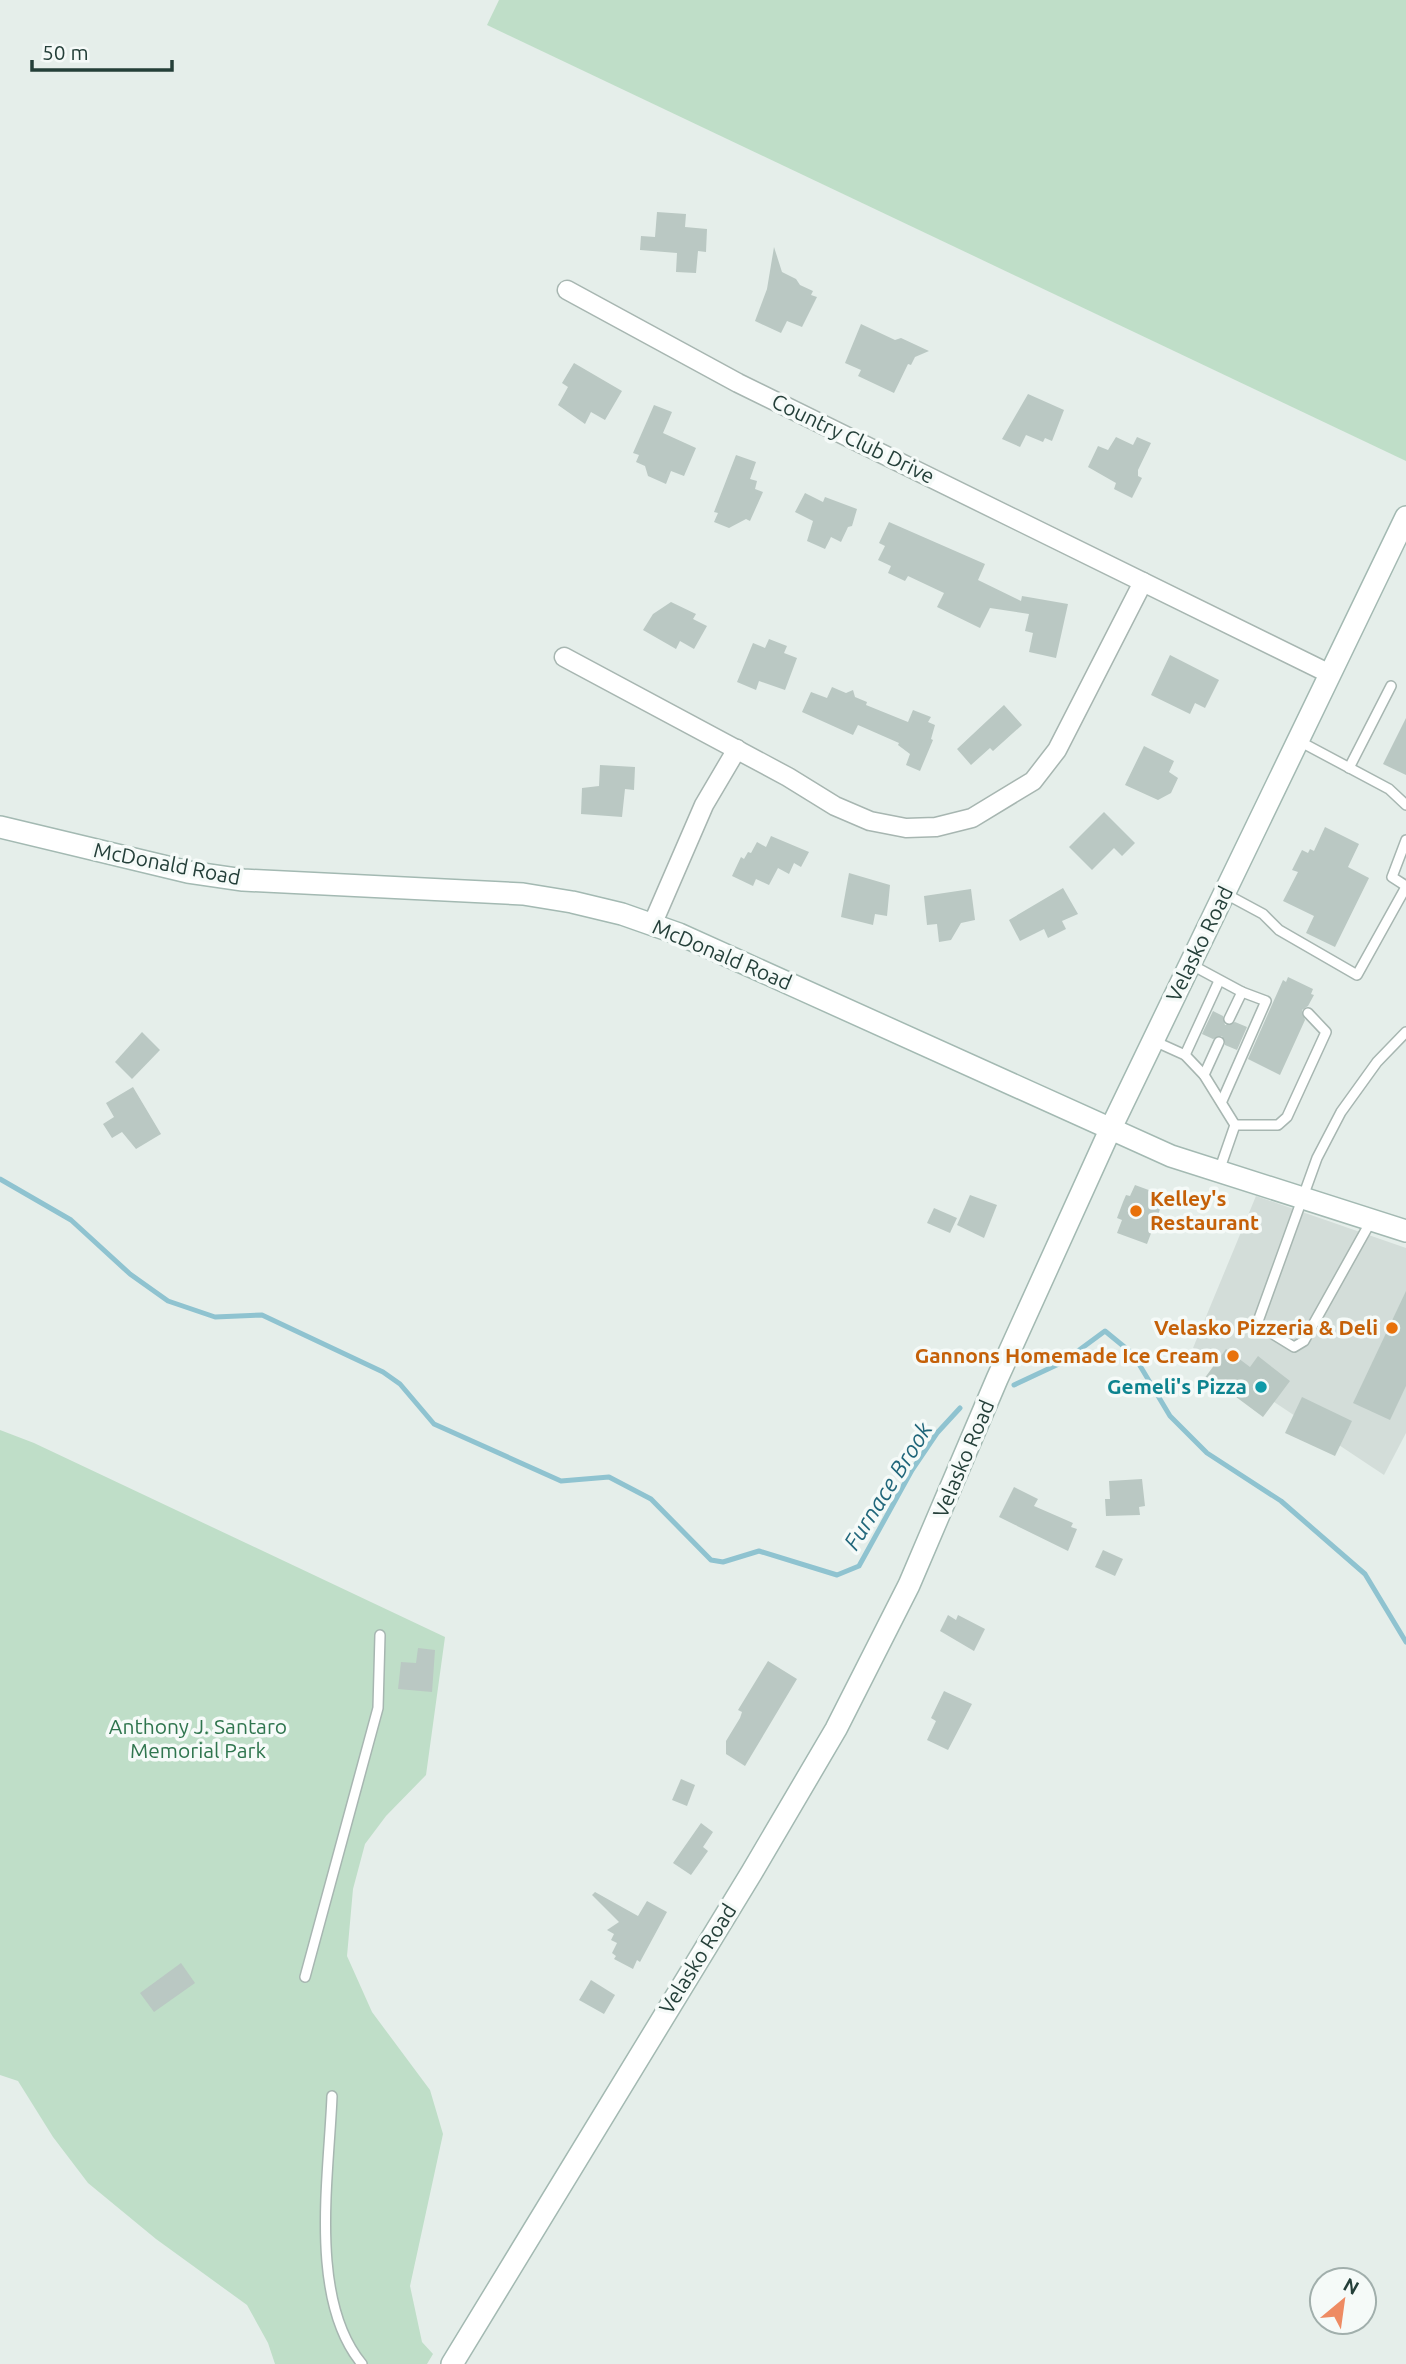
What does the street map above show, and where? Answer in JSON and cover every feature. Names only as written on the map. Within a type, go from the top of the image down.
[{"type":"street","name":"Country Club Drive","points":[[567,290],[738,383],[1330,674]]},
{"type":"street","name":"Velasko Road","points":[[452,2364],[752,1872],[836,1728],[915,1572],[1002,1367],[1110,1130],[1406,517]]},
{"type":"street","points":[[564,657],[737,749],[835,806],[870,821],[906,828],[936,827],[972,818],[1032,781],[1056,750],[1143,582]]},
{"type":"street","points":[[652,925],[704,805],[737,749]]},
{"type":"street","name":"McDonald Road","points":[[0,827],[188,872],[243,880],[523,894],[572,901],[652,925],[1171,1156],[1406,1230]]},
{"type":"lane","points":[[1349,768],[1391,686]]},
{"type":"lane","points":[[1298,740],[1389,789],[1397,800],[1406,805]]},
{"type":"lane","points":[[1224,893],[1263,914],[1279,930],[1357,975],[1406,886],[1392,877],[1406,839]]},
{"type":"lane","points":[[1190,964],[1242,992],[1270,999],[1222,1101]]},
{"type":"lane","points":[[1185,1055],[1220,981]]},
{"type":"lane","points":[[1229,1019],[1242,992]]},
{"type":"lane","points":[[1235,1125],[1278,1125],[1287,1117],[1326,1032],[1308,1013]]},
{"type":"lane","points":[[1372,1220],[1304,1341],[1294,1347],[1256,1324],[1317,1158],[1341,1112],[1377,1062],[1406,1032]]},
{"type":"lane","points":[[1153,1041],[1185,1055],[1204,1075],[1235,1125],[1219,1171]]},
{"type":"lane","points":[[1204,1075],[1219,1042]]},
{"type":"lane","points":[[305,1977],[378,1707],[380,1635]]},
{"type":"lane","points":[[332,2096],[327,2276],[339,2327],[362,2364]]},
{"type":"shaded area","points":[[1256,1196],[1406,1248],[1406,1433],[1384,1475],[1193,1348]]},
{"type":"green space","points":[[499,0],[1406,0],[1406,461],[487,25]]},
{"type":"green space","name":"Anthony J. Santaro Memorial Park","points":[[0,1430],[34,1443],[445,1637],[426,1775],[386,1816],[365,1844],[353,1889],[347,1956],[372,2012],[430,2090],[443,2134],[410,2286],[422,2342],[433,2354],[427,2364],[275,2364],[268,2343],[247,2305],[156,2239],[88,2183],[53,2137],[18,2081],[0,2075]]},
{"type":"building","points":[[657,212],[686,214],[685,227],[707,229],[706,252],[698,251],[696,273],[676,272],[677,253],[640,250],[641,236],[655,237]]},
{"type":"building","points":[[774,247],[782,272],[813,291],[811,295],[817,297],[802,327],[787,321],[781,333],[755,321],[767,289]]},
{"type":"building","points":[[861,324],[895,340],[901,338],[929,351],[915,357],[911,365],[908,364],[894,393],[858,376],[861,370],[845,363]]},
{"type":"building","points":[[574,363],[622,391],[605,420],[591,412],[585,424],[558,405],[568,387],[562,383]]},
{"type":"building","points":[[1028,394],[1064,410],[1052,441],[1045,438],[1043,442],[1026,435],[1020,447],[1002,439]]},
{"type":"building","points":[[654,405],[672,412],[663,433],[696,448],[684,476],[671,471],[666,484],[648,476],[645,466],[636,462],[639,455],[633,453]]},
{"type":"building","points":[[1116,437],[1133,445],[1137,437],[1151,443],[1138,470],[1138,476],[1142,478],[1132,498],[1114,489],[1116,483],[1088,467],[1098,446],[1108,450]]},
{"type":"building","points":[[736,455],[756,462],[750,479],[757,481],[755,489],[763,492],[750,521],[746,519],[729,528],[714,522],[718,513],[714,512]]},
{"type":"building","points":[[805,493],[823,502],[825,497],[857,509],[852,526],[848,527],[841,542],[831,537],[825,549],[807,541],[813,521],[795,512]]},
{"type":"building","points":[[889,522],[985,564],[978,580],[1021,601],[1022,596],[1068,604],[1056,658],[1029,652],[1033,633],[1025,631],[1029,614],[990,608],[980,628],[937,607],[944,593],[908,576],[905,581],[888,573],[891,566],[878,560],[885,546],[879,543]]},
{"type":"building","points":[[671,602],[696,614],[693,619],[707,626],[694,649],[680,641],[676,649],[643,630],[653,614]]},
{"type":"building","points":[[769,639],[787,646],[784,653],[797,658],[785,690],[759,681],[756,690],[737,682],[753,643],[765,648]]},
{"type":"building","points":[[1170,655],[1219,680],[1205,708],[1195,703],[1190,714],[1151,695]]},
{"type":"building","points":[[832,687],[846,693],[853,690],[855,697],[867,702],[866,705],[908,722],[913,710],[931,717],[928,722],[935,725],[931,739],[933,740],[920,771],[906,765],[910,754],[898,745],[899,743],[858,725],[853,735],[802,712],[811,692],[827,698]]},
{"type":"building","points":[[1004,705],[1022,725],[993,751],[990,748],[971,765],[957,749]]},
{"type":"building","points":[[1406,718],[1406,775],[1383,764]]},
{"type":"building","points":[[1144,746],[1174,761],[1169,772],[1178,778],[1171,793],[1158,800],[1125,785]]},
{"type":"building","points":[[600,765],[635,767],[634,790],[625,789],[622,817],[581,814],[582,788],[599,786]]},
{"type":"building","points":[[1104,812],[1135,843],[1122,856],[1114,848],[1092,870],[1069,847]]},
{"type":"building","points":[[1325,827],[1359,844],[1348,867],[1369,878],[1335,947],[1306,933],[1314,916],[1283,901],[1298,872],[1292,870],[1302,850],[1308,853],[1310,849],[1314,851]]},
{"type":"building","points":[[771,836],[809,852],[801,867],[794,863],[789,874],[778,868],[769,885],[756,879],[753,886],[732,876],[741,857],[744,859],[748,852],[751,853],[757,842],[766,847]]},
{"type":"building","points":[[849,873],[890,885],[887,916],[875,914],[873,925],[841,917]]},
{"type":"building","points":[[1063,888],[1078,914],[1062,921],[1066,929],[1048,938],[1044,929],[1020,941],[1009,920]]},
{"type":"building","points":[[971,889],[975,920],[961,923],[951,940],[939,942],[937,924],[927,925],[924,896]]},
{"type":"building","points":[[1288,977],[1313,989],[1311,994],[1314,995],[1308,1006],[1302,1010],[1305,1020],[1280,1075],[1248,1059],[1283,980],[1286,982]]},
{"type":"building","points":[[1213,1011],[1223,1016],[1225,1025],[1235,1022],[1247,1027],[1237,1050],[1225,1045],[1222,1036],[1213,1039],[1202,1034]]},
{"type":"building","points":[[142,1032],[160,1050],[132,1079],[115,1062]]},
{"type":"building","points":[[133,1087],[161,1134],[136,1149],[122,1132],[112,1138],[103,1124],[114,1117],[106,1103]]},
{"type":"building","points":[[1135,1185],[1165,1196],[1147,1244],[1117,1233],[1122,1220],[1117,1218],[1123,1202],[1126,1195],[1130,1196]]},
{"type":"building","points":[[970,1195],[997,1205],[984,1238],[957,1225]]},
{"type":"building","points":[[934,1208],[957,1218],[950,1233],[927,1223]]},
{"type":"building","points":[[1406,1291],[1406,1386],[1390,1420],[1353,1403]]},
{"type":"building","name":"Gemeli's Pizza","points":[[1226,1349],[1250,1367],[1258,1356],[1290,1381],[1263,1417],[1224,1388],[1221,1392],[1204,1379]]},
{"type":"building","points":[[1302,1397],[1352,1421],[1335,1456],[1285,1433]]},
{"type":"building","points":[[1142,1479],[1145,1506],[1139,1507],[1140,1515],[1106,1516],[1105,1499],[1110,1499],[1109,1481]]},
{"type":"building","points":[[1014,1487],[1038,1499],[1034,1506],[1073,1523],[1071,1527],[1077,1529],[1068,1551],[999,1517]]},
{"type":"building","points":[[1103,1550],[1123,1559],[1115,1576],[1095,1567]]},
{"type":"building","points":[[948,1615],[956,1620],[958,1615],[985,1629],[974,1651],[940,1631]]},
{"type":"building","points":[[418,1648],[435,1650],[432,1692],[398,1689],[401,1662],[416,1663]]},
{"type":"building","points":[[768,1661],[797,1679],[745,1766],[726,1754],[726,1741],[740,1718],[742,1712],[738,1710]]},
{"type":"building","points":[[944,1691],[972,1704],[948,1750],[927,1740],[936,1721],[931,1718]]},
{"type":"building","points":[[681,1779],[695,1785],[687,1806],[672,1800]]},
{"type":"building","points":[[701,1823],[713,1832],[703,1847],[708,1851],[691,1875],[673,1863]]},
{"type":"building","points":[[595,1892],[638,1916],[647,1901],[667,1912],[640,1962],[637,1960],[633,1969],[614,1959],[616,1956],[612,1953],[617,1943],[611,1940],[614,1934],[607,1930],[619,1922],[592,1895]]},
{"type":"building","points":[[181,1963],[195,1983],[154,2012],[140,1993]]},
{"type":"building","points":[[591,1980],[615,1995],[604,2014],[579,2000]]},
{"type":"waterway","name":"Furnace Brook","points":[[0,1179],[71,1220],[130,1274],[168,1301],[215,1317],[262,1315],[383,1372],[400,1384],[434,1424],[561,1481],[609,1477],[651,1499],[711,1560],[723,1562],[759,1551],[837,1575],[859,1566],[912,1470],[937,1433],[960,1408]]},
{"type":"waterway","name":"Furnace Brook","points":[[1014,1385],[1063,1362],[1105,1331],[1133,1354],[1170,1416],[1207,1453],[1281,1501],[1365,1574],[1406,1642]]},
{"type":"place","name":"Kelley's Restaurant","points":[[1136,1211]]},
{"type":"place","name":"Velasko Pizzeria & Deli","points":[[1392,1328]]},
{"type":"place","name":"Gannons Homemade Ice Cream","points":[[1233,1356]]},
{"type":"place","name":"Gemeli's Pizza","points":[[1261,1387]]}]
